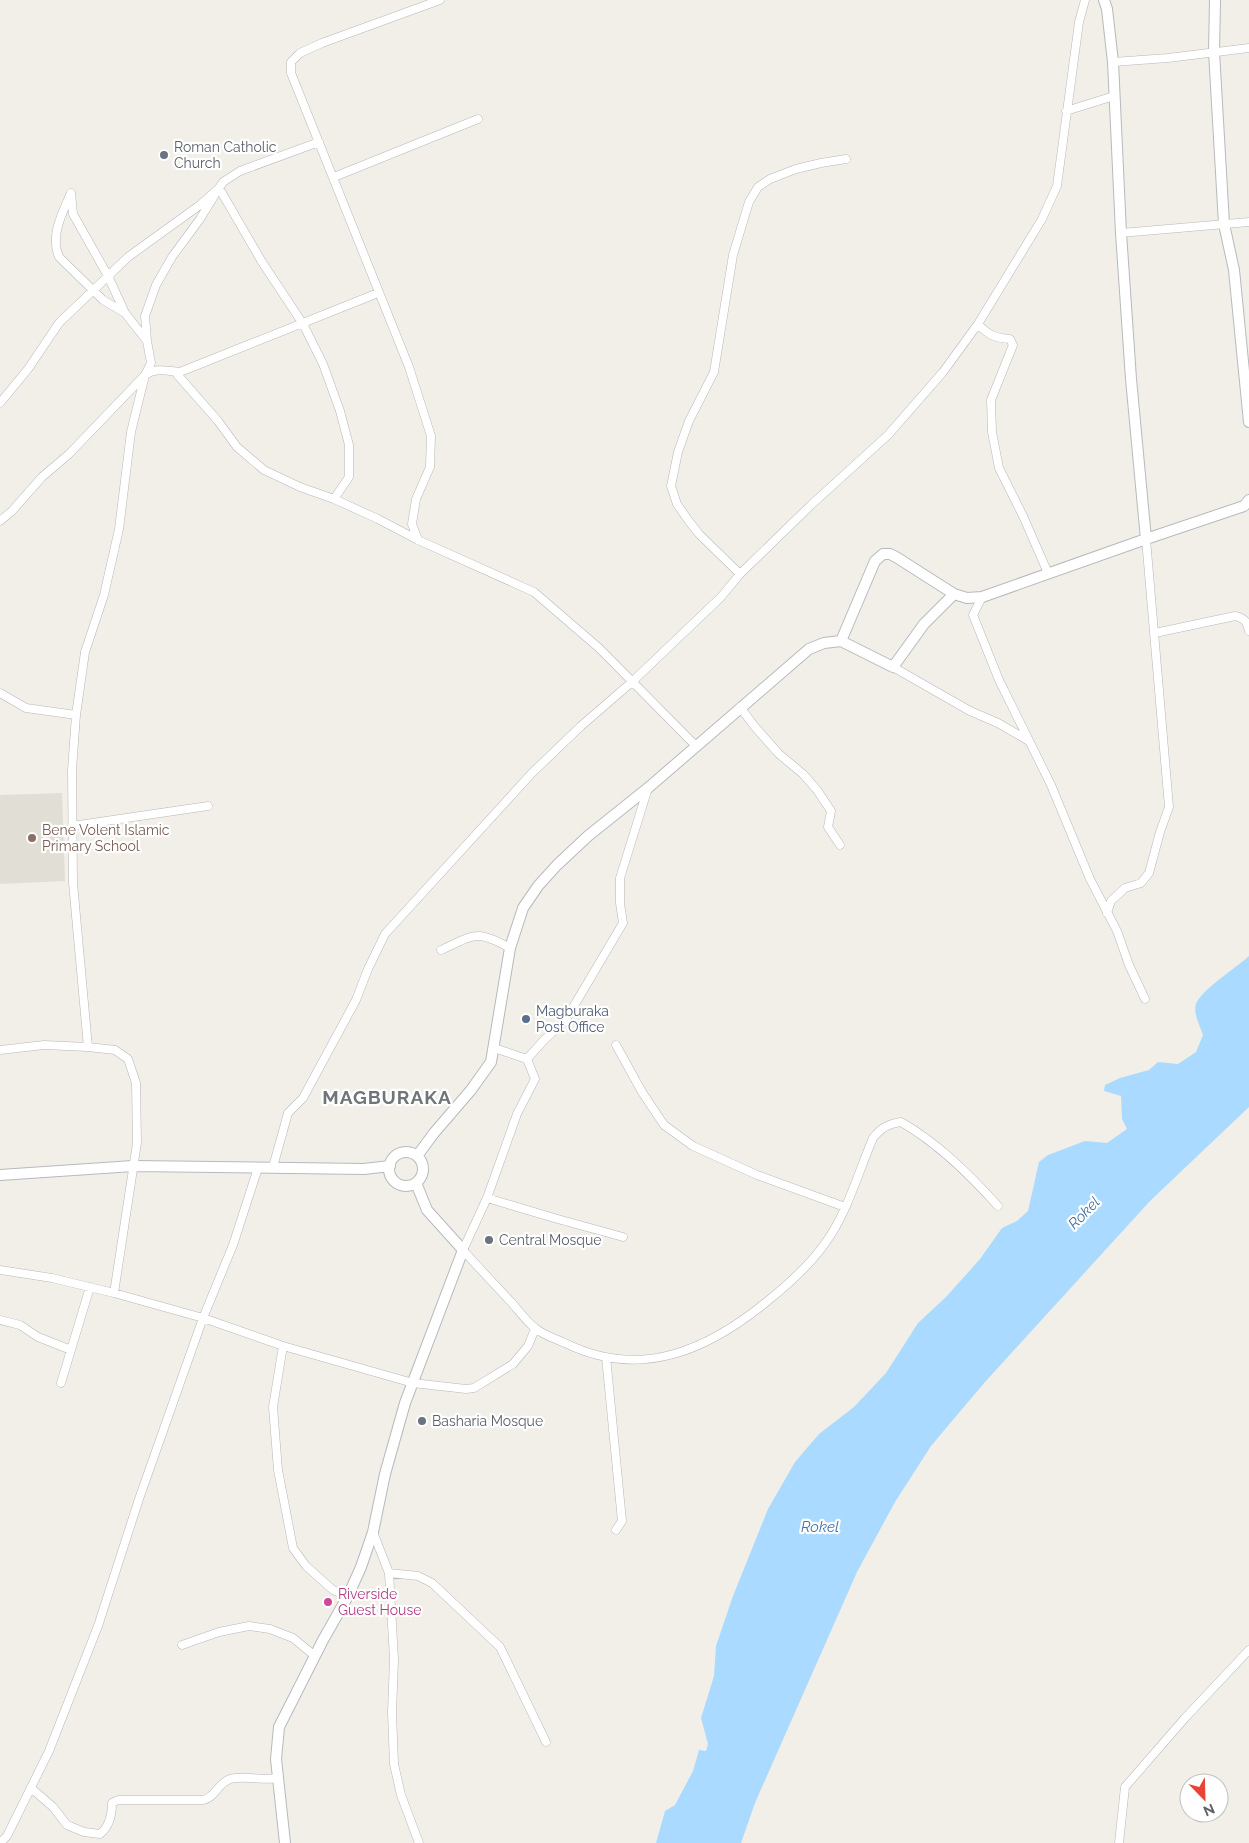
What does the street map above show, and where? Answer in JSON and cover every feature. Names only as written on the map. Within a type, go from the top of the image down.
[{"type":"street","points":[[418,540],[412,524],[416,499],[430,467],[431,436],[409,367],[291,73],[291,62],[300,53],[322,43],[440,0]]},
{"type":"street","points":[[273,1167],[288,1112],[303,1098],[356,1000],[368,969],[386,934],[532,773],[581,726],[633,681],[721,597],[740,574],[811,505],[888,435],[943,372],[978,324],[1042,219],[1057,186],[1079,22],[1085,0]]},
{"type":"street","points":[[1104,0],[1107,9],[1112,62],[1121,234],[1132,379],[1169,806],[1149,873],[1140,884],[1125,888],[1110,901],[1107,913]]},
{"type":"street","points":[[1215,0],[1214,52],[1224,224],[1234,270],[1249,422]]},
{"type":"street","points":[[1112,62],[1168,58],[1249,48]]},
{"type":"street","points":[[1066,111],[1114,96]]},
{"type":"street","points":[[334,177],[478,119]]},
{"type":"street","points":[[88,1046],[73,883],[72,770],[76,716],[84,652],[104,595],[119,529],[131,432],[145,375],[151,363],[145,316],[156,285],[172,257],[200,219],[223,182],[240,171],[319,142]]},
{"type":"street","points":[[740,574],[699,534],[677,504],[672,486],[678,452],[689,421],[714,372],[733,255],[749,202],[758,187],[770,179],[796,169],[846,159]]},
{"type":"street","points":[[0,402],[28,369],[59,324],[93,290],[128,257],[200,205],[219,188]]},
{"type":"street","points":[[219,188],[262,262],[304,324],[323,364],[340,411],[349,445],[349,477],[334,499]]},
{"type":"street","points":[[125,313],[103,300],[59,257],[55,241],[60,218],[71,193],[73,214],[108,276],[125,313],[147,341]]},
{"type":"street","points":[[1121,234],[1249,222]]},
{"type":"street","points":[[0,521],[12,511],[42,477],[69,454],[145,375],[153,370],[160,369],[180,372],[378,293]]},
{"type":"street","points":[[978,324],[987,333],[997,338],[1010,339],[1012,344],[991,400],[992,432],[999,468],[1048,573]]},
{"type":"street","points":[[175,372],[218,421],[237,447],[264,470],[334,499],[418,540],[534,592],[600,648],[696,746]]},
{"type":"street","points":[[841,641],[875,561],[883,554],[890,554],[896,557],[954,594],[968,598],[982,597],[1244,506],[1249,500]]},
{"type":"street","points":[[893,667],[924,624],[954,594]]},
{"type":"street","points":[[982,597],[973,615],[999,680],[1052,785],[1090,879],[1117,931],[1129,965],[1146,999]]},
{"type":"street","points":[[1155,633],[1235,616],[1243,618],[1248,623],[1249,631]]},
{"type":"street","points":[[417,1156],[471,1090],[491,1062],[510,948],[524,908],[538,886],[588,836],[648,788],[809,649],[824,643],[841,641],[1029,741]]},
{"type":"street","points":[[0,693],[26,708],[76,716]]},
{"type":"street","points":[[740,707],[754,727],[817,790],[831,811],[828,827],[840,845]]},
{"type":"street","points":[[527,1059],[564,1021],[623,923],[620,903],[620,878],[648,788]]},
{"type":"street","points":[[72,826],[208,806]]},
{"type":"street","points":[[441,950],[475,935],[485,936],[510,948]]},
{"type":"street","points":[[616,1044],[642,1092],[664,1125],[693,1146],[757,1175],[846,1207]]},
{"type":"street","points":[[0,1050],[44,1045],[88,1046],[116,1050],[128,1059],[136,1083],[137,1143],[114,1293]]},
{"type":"street","points":[[285,1843],[276,1759],[279,1727],[348,1596],[361,1567],[373,1532],[385,1474],[405,1403],[463,1250],[487,1198],[517,1114],[535,1079],[527,1059],[494,1048]]},
{"type":"street","points":[[416,1183],[427,1210],[535,1329],[588,1353],[619,1359],[645,1359],[687,1351],[710,1341],[736,1326],[777,1293],[809,1264],[838,1224],[872,1138],[882,1128],[901,1122],[916,1131],[973,1179],[998,1206]]},
{"type":"street","points":[[407,1152],[417,1156],[423,1170],[420,1179],[416,1183],[398,1184],[391,1176],[390,1166],[394,1157],[407,1152]]},
{"type":"street","points":[[0,1175],[133,1166],[364,1169],[390,1166]]},
{"type":"street","points":[[0,1843],[7,1836],[49,1751],[98,1626],[139,1500],[203,1318],[233,1245],[258,1168]]},
{"type":"street","points":[[487,1198],[623,1237]]},
{"type":"street","points":[[0,1270],[52,1278],[114,1293],[203,1318],[284,1346],[413,1383],[466,1390],[474,1388],[513,1364],[528,1346],[535,1329]]},
{"type":"street","points":[[61,1383],[90,1287]]},
{"type":"street","points":[[0,1320],[20,1325],[38,1337],[71,1350]]},
{"type":"street","points":[[284,1346],[273,1407],[278,1470],[293,1548],[306,1566],[326,1584],[333,1590],[348,1596]]},
{"type":"street","points":[[606,1357],[622,1521],[616,1530]]},
{"type":"street","points":[[373,1532],[389,1573],[394,1659],[392,1713],[394,1764],[401,1795],[419,1843]]},
{"type":"street","points":[[389,1573],[418,1576],[432,1583],[500,1648],[514,1666]]},
{"type":"street","points":[[182,1645],[219,1632],[249,1626],[270,1629],[293,1638],[315,1656]]},
{"type":"street","points":[[500,1648],[546,1742]]},
{"type":"street","points":[[1118,1843],[1124,1787],[1249,1650]]},
{"type":"street","points":[[31,1788],[53,1807],[67,1825],[84,1832],[100,1834],[110,1820],[112,1803],[118,1800],[203,1800],[208,1799],[224,1782],[231,1779],[267,1780],[278,1778]]},
{"type":"shaded area","name":"Bene Volent Islamic Primary School","points":[[62,793],[65,881],[0,884],[0,795]]},
{"type":"water","name":"Rokel","points":[[1249,956],[1249,1107],[1150,1201],[985,1382],[931,1446],[895,1502],[857,1572],[755,1803],[741,1843],[656,1843],[665,1811],[675,1805],[693,1771],[699,1750],[706,1751],[708,1744],[701,1718],[714,1676],[716,1646],[733,1596],[768,1509],[795,1462],[819,1434],[854,1407],[886,1373],[918,1323],[946,1297],[980,1259],[1002,1228],[1017,1221],[1028,1211],[1039,1162],[1048,1155],[1085,1141],[1107,1143],[1127,1129],[1122,1119],[1121,1096],[1104,1091],[1105,1085],[1120,1078],[1149,1070],[1158,1062],[1178,1064],[1196,1052],[1203,1035],[1195,1012],[1196,1004],[1211,986]]},
{"type":"place","name":"Roman Catholic Church","points":[[164,155]]},
{"type":"place","name":"Bene Volent Islamic Primary School","points":[[32,838]]},
{"type":"place","name":"Magburaka Post Office","points":[[526,1019]]},
{"type":"place","name":"Central Mosque","points":[[489,1240]]},
{"type":"place","name":"Basharia Mosque","points":[[422,1421]]},
{"type":"place","name":"Riverside Guest House","points":[[328,1602]]},
{"type":"district","name":"MAGBURAKA","points":[[387,1097]]}]
